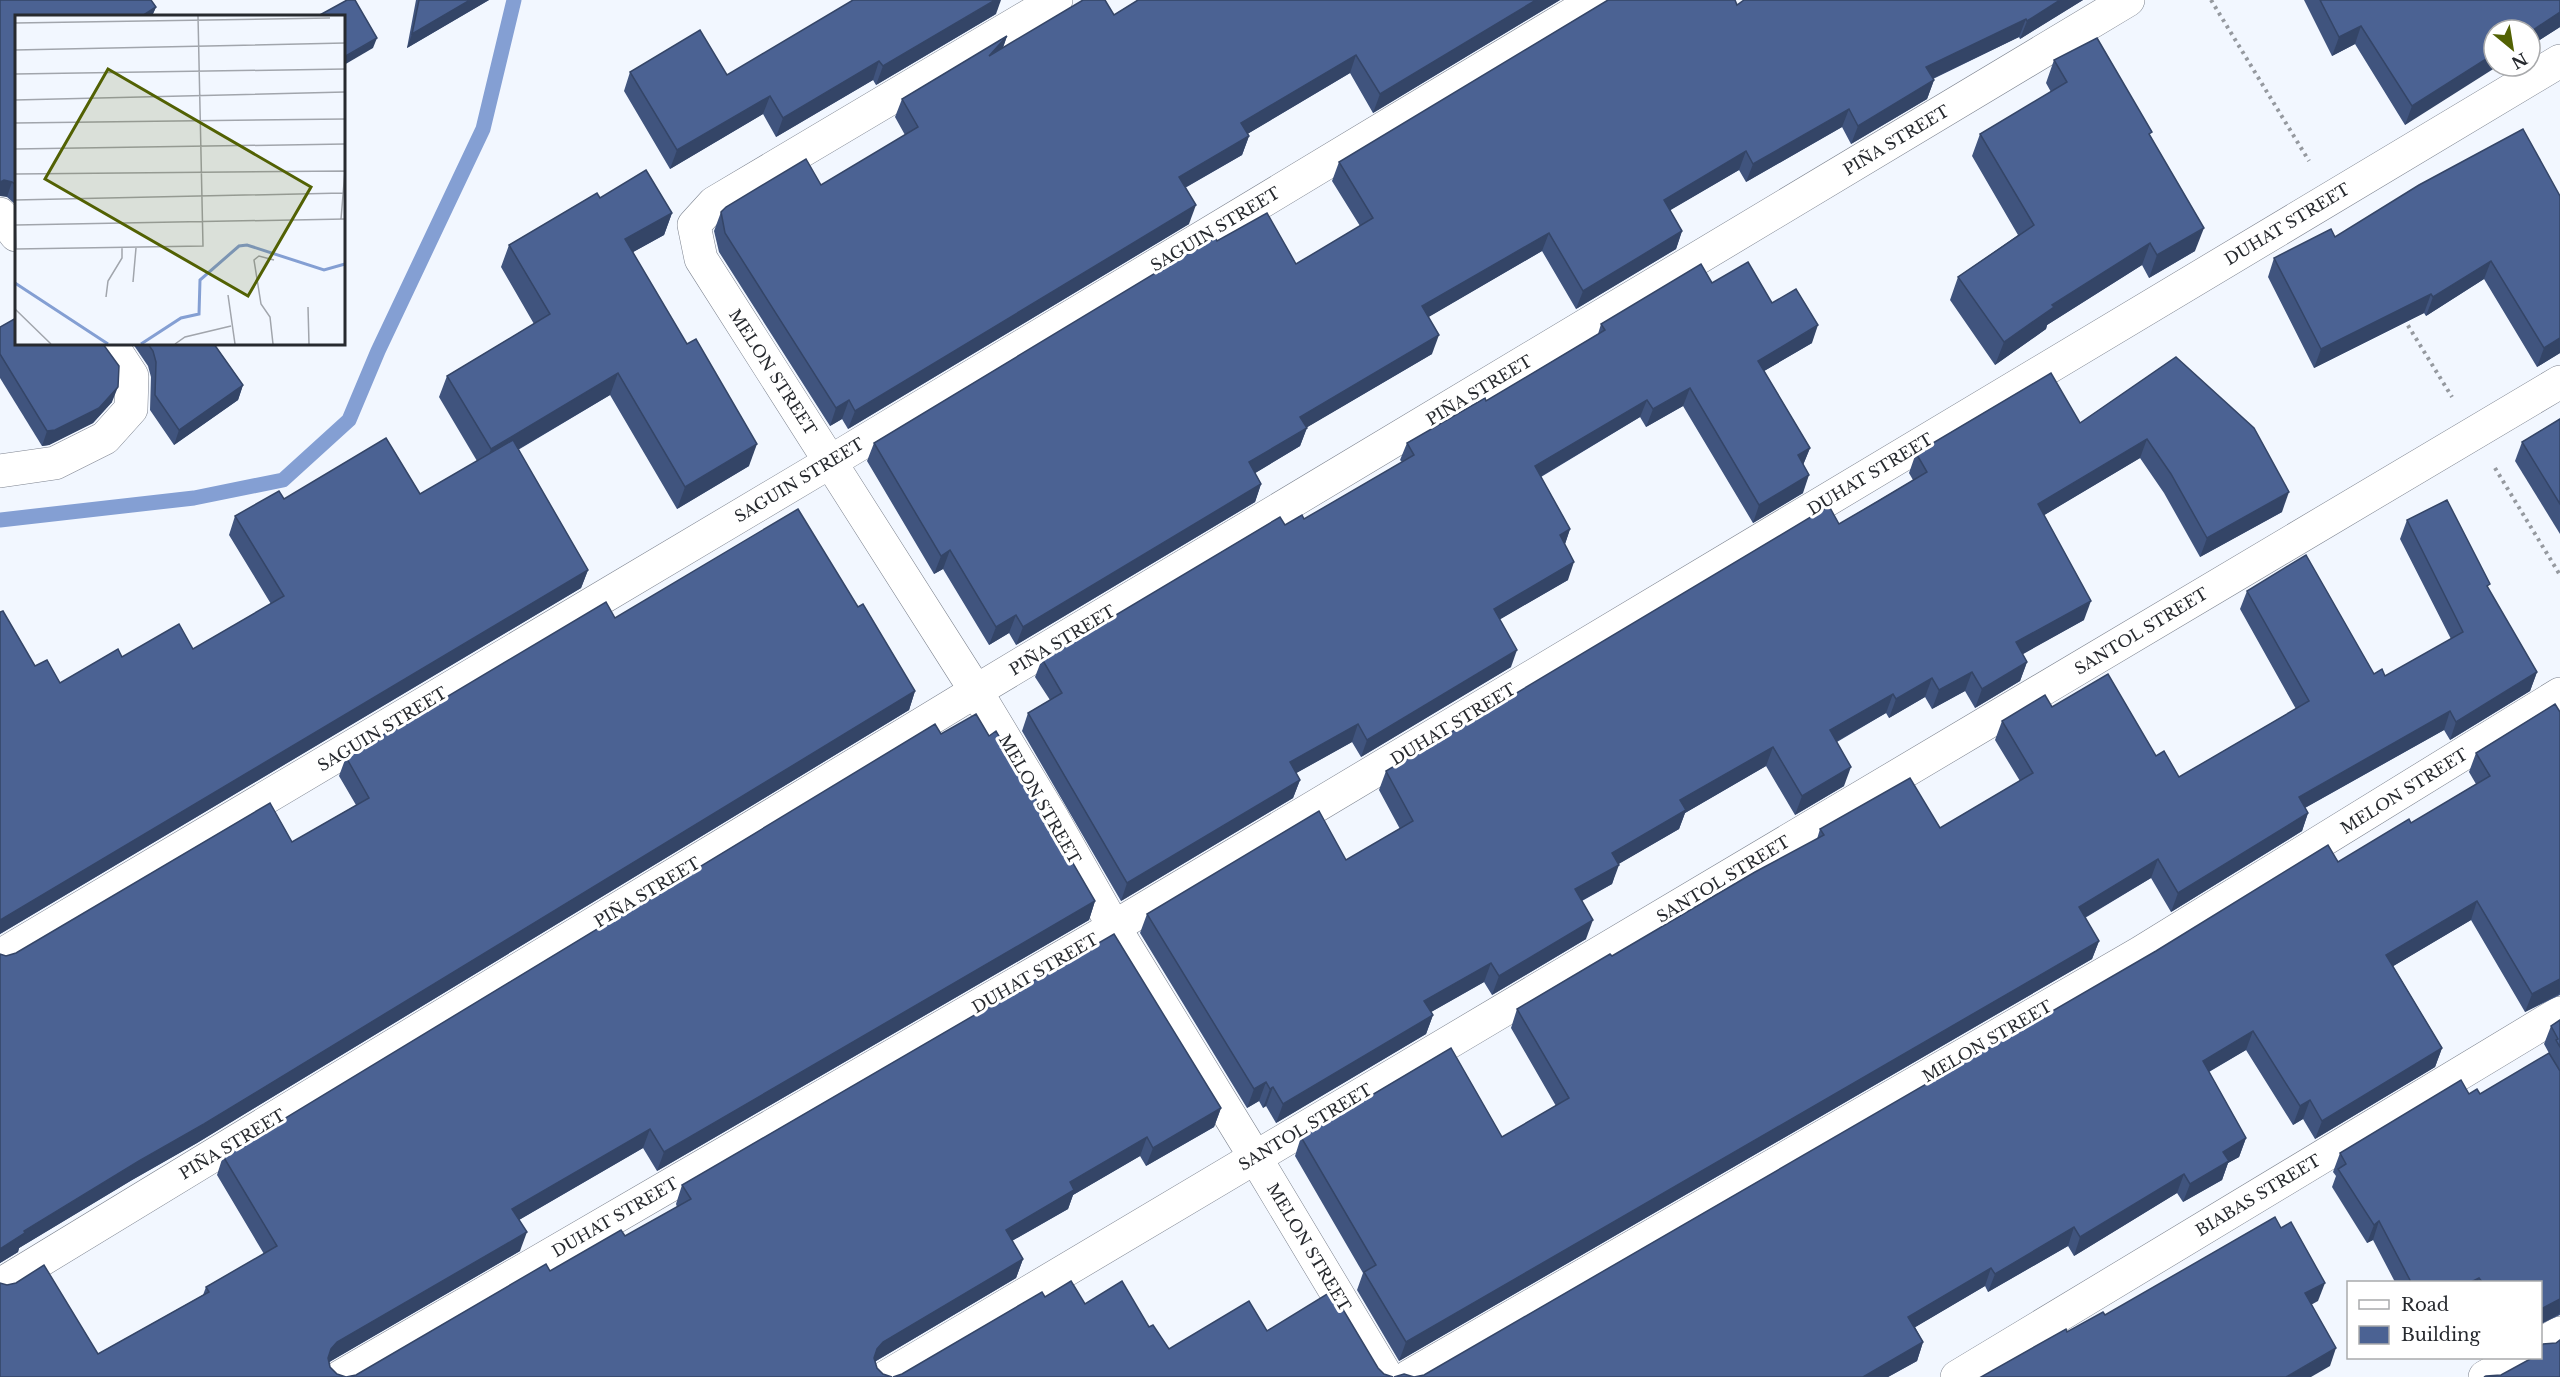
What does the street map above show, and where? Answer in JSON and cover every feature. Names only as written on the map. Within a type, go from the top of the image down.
[{"type":"street","name":"MELON STREET","points":[[1056,0],[714,203],[694,225],[701,259],[976,691],[1053,819],[1114,927],[1387,1377]]},
{"type":"street","name":"SAGUIN STREET","points":[[0,956],[830,462],[1596,0]]},
{"type":"street","name":"PIÑA STREET","points":[[0,1285],[976,691],[2128,0]]},
{"type":"street","name":"DUHAT STREET","points":[[340,1377],[1114,927],[2560,61]]},
{"type":"street","points":[[0,214],[15,234]]},
{"type":"street","points":[[0,471],[55,463],[105,438],[131,409],[132,376],[112,345]]},
{"type":"street","name":"SANTOL STREET","points":[[886,1377],[2560,382]]},
{"type":"street","name":"MELON STREET","points":[[1408,1377],[2140,952],[2560,694]]},
{"type":"street","name":"BIABAS STREET","points":[[1957,1377],[2560,1013]]},
{"type":"street","points":[[2542,1344],[2560,1334]]},
{"type":"street","points":[[2485,1377],[2517,1359]]},
{"type":"path","points":[[2211,0],[2331,198]]},
{"type":"path","points":[[2402,316],[2560,575]]},
{"type":"building","points":[[0,0],[151,0],[156,7],[144,15],[15,15],[15,184],[4,180],[0,182]]},
{"type":"building","points":[[347,0],[355,0],[377,38],[345,56],[345,15],[320,15]]},
{"type":"building","points":[[419,0],[470,0],[412,34]]},
{"type":"building","points":[[853,0],[995,0],[883,66],[879,61],[783,118],[770,96],[677,150],[630,72],[700,30],[727,75]]},
{"type":"building","points":[[1083,0],[1105,0],[1114,15],[1138,0],[1536,0],[1380,94],[1356,55],[1241,123],[1249,136],[1179,177],[1196,205],[855,411],[849,400],[836,408],[725,233],[721,212],[806,159],[821,185],[918,127],[902,99],[1007,36],[989,56]]},
{"type":"building","points":[[1608,0],[1735,0],[1737,5],[1744,0],[2060,0],[2027,21],[2026,19],[1926,67],[1934,80],[1858,126],[1849,109],[1753,164],[1746,151],[1664,200],[1682,231],[1583,291],[1549,233],[1422,306],[1439,335],[1300,417],[1307,428],[1249,462],[1261,484],[1023,627],[1016,615],[996,627],[950,550],[941,556],[874,443],[1215,237],[1217,241],[1267,213],[1296,264],[1373,218],[1339,162]]},
{"type":"building","points":[[2320,0],[2560,0],[2560,12],[2542,24],[2542,18],[2482,18],[2482,62],[2412,106],[2361,26],[2339,37]]},
{"type":"building","points":[[2097,38],[2204,228],[2157,255],[2150,243],[2052,305],[2054,307],[2004,342],[1958,277],[2034,225],[1980,134],[2067,82],[2054,60]]},
{"type":"building","points":[[2523,129],[2560,196],[2560,338],[2544,348],[2491,261],[2433,297],[2431,294],[2321,349],[2274,258],[2331,229],[2335,237],[2419,185]]},
{"type":"building","points":[[646,170],[672,213],[625,239],[687,344],[696,339],[757,444],[685,487],[618,373],[491,449],[447,376],[550,314],[509,245],[597,193],[600,198]]},
{"type":"building","points":[[1748,262],[1772,303],[1796,289],[1818,325],[1758,361],[1810,448],[1798,455],[1809,475],[1759,505],[1690,388],[1653,409],[1647,400],[1535,466],[1570,529],[1560,535],[1574,562],[1494,609],[1517,650],[1367,740],[1358,724],[1290,762],[1300,780],[1127,883],[1028,713],[1062,693],[1042,659],[1280,517],[1285,525],[1302,515],[1304,519],[1414,455],[1407,443],[1485,398],[1486,401],[1605,330],[1601,324],[1701,264],[1712,283]]},
{"type":"building","points":[[15,319],[15,345],[104,345],[119,366],[118,387],[99,408],[55,430],[47,431],[0,354],[0,327]]},
{"type":"building","points":[[149,345],[215,345],[243,385],[179,430],[155,395],[156,362]]},
{"type":"building","points":[[2176,357],[2254,428],[2289,492],[2207,538],[2171,474],[2147,439],[2038,504],[2091,601],[2016,642],[2027,662],[1982,689],[1972,672],[1939,690],[1932,678],[1896,699],[1893,694],[1830,730],[1851,767],[1802,796],[1773,747],[1680,800],[1686,810],[1612,853],[1619,865],[1575,889],[1593,920],[1499,976],[1491,963],[1424,1001],[1433,1015],[1283,1104],[1273,1087],[1270,1089],[1266,1082],[1254,1089],[1147,914],[1319,811],[1346,860],[1413,821],[1386,771],[1829,506],[1839,524],[1927,472],[1916,453],[2051,373],[2080,423]]},
{"type":"building","points":[[2560,419],[2560,504],[2522,442]]},
{"type":"building","points":[[386,438],[420,494],[513,440],[588,570],[0,920],[0,612],[3,611],[35,666],[47,660],[60,683],[118,649],[122,657],[179,624],[193,649],[284,596],[235,516],[279,491],[284,499]]},
{"type":"building","points":[[2447,500],[2490,584],[2487,586],[2537,672],[2456,722],[2450,711],[2299,797],[2308,813],[2178,893],[2158,859],[2079,907],[2099,941],[1406,1342],[1364,1272],[1376,1265],[1301,1137],[1451,1048],[1502,1137],[1569,1098],[1517,1009],[1610,954],[1612,956],[1755,872],[1824,835],[1820,829],[1910,778],[1940,828],[2033,773],[2002,721],[2045,695],[2052,707],[2108,674],[2156,756],[2164,751],[2179,777],[2309,701],[2247,591],[2306,555],[2374,674],[2382,669],[2385,676],[2463,632],[2407,520]]},
{"type":"building","points":[[798,509],[858,607],[863,604],[915,691],[24,1231],[25,1233],[0,1249],[0,954],[6,956],[16,953],[270,803],[292,842],[369,798],[346,757],[606,602],[615,618]]},
{"type":"building","points":[[2555,704],[2560,712],[2560,979],[2532,994],[2477,901],[2386,955],[2442,1048],[2322,1121],[2310,1100],[2300,1106],[2253,1031],[2203,1061],[2246,1138],[2223,1152],[2229,1161],[2190,1184],[2184,1174],[2080,1237],[2074,1227],[1995,1274],[1991,1268],[1908,1317],[1923,1342],[1863,1377],[1414,1377],[1424,1375],[2156,951],[2328,845],[2338,862],[2409,819],[2411,823],[2490,776],[2476,753]]},
{"type":"building","points":[[976,714],[989,736],[996,731],[1095,901],[664,1152],[650,1129],[512,1209],[527,1232],[337,1342],[328,1358],[330,1367],[337,1374],[346,1377],[0,1377],[0,1283],[7,1285],[16,1283],[44,1265],[98,1354],[209,1292],[206,1287],[277,1246],[223,1156],[935,724],[941,734]]},
{"type":"building","points":[[1114,934],[1221,1108],[1153,1148],[1147,1137],[1070,1182],[1074,1190],[1006,1230],[1023,1259],[883,1342],[874,1358],[877,1368],[883,1374],[892,1377],[346,1377],[356,1375],[546,1264],[550,1271],[621,1230],[625,1236],[691,1199],[682,1185]]},
{"type":"building","points":[[2560,1020],[2560,1047],[2551,1026]]},
{"type":"building","points":[[2549,1053],[2560,1071],[2560,1299],[2542,1308],[2542,1281],[2481,1281],[2479,1278],[2473,1281],[2410,1281],[2379,1221],[2374,1225],[2338,1169],[2346,1164],[2340,1153],[2461,1080],[2469,1094],[2477,1089],[2480,1094]]},
{"type":"building","points":[[2275,1217],[2281,1228],[2291,1222],[2325,1283],[2305,1293],[2336,1348],[2286,1377],[1981,1377],[2066,1329],[2067,1332],[2103,1312],[2105,1315]]},
{"type":"building","points":[[1071,1281],[1085,1304],[1122,1281],[1149,1327],[1153,1325],[1169,1349],[1249,1301],[1267,1331],[1332,1291],[1378,1368],[1384,1374],[1393,1377],[893,1377],[902,1374],[1042,1292],[1045,1297]]},
{"type":"building","points":[[2560,1340],[2560,1377],[2484,1377],[2501,1375],[2530,1359],[2542,1359],[2543,1344],[2556,1343]]},
{"type":"building","points":[[1404,1374],[1414,1377],[1394,1377]]},
{"type":"waterway","points":[[0,520],[194,498],[283,480],[349,420],[378,351],[483,129],[514,0]]}]
